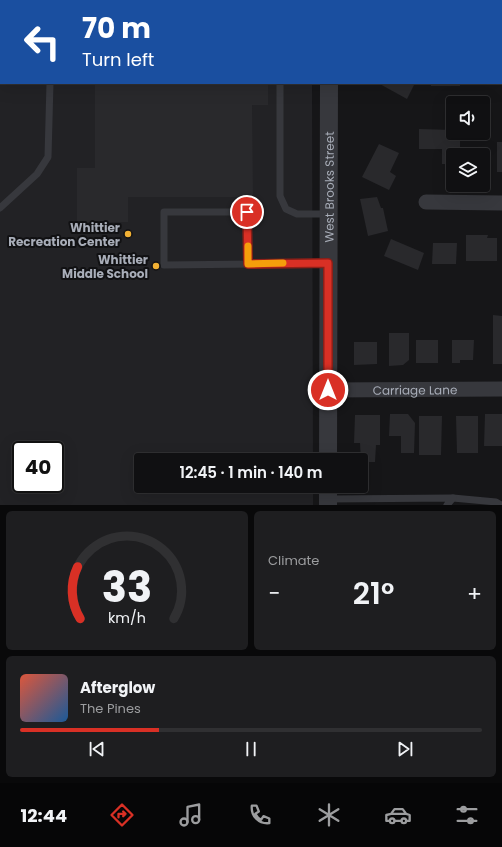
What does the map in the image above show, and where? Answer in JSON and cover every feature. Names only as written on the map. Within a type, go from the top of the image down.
[{"type":"street","name":"West Brooks Street","points":[[328,453],[329,84]]},
{"type":"street","points":[[426,202],[502,203]]},
{"type":"street","name":"Carriage Lane","points":[[328,390],[502,389]]},
{"type":"lane","points":[[0,208],[37,174],[48,157],[50,84]]},
{"type":"lane","points":[[280,84],[280,196],[286,209],[297,214],[329,214]]},
{"type":"lane","points":[[248,264],[247,212],[164,212],[164,265],[248,264],[328,263]]},
{"type":"lane","points":[[328,497],[453,498],[496,502],[501,505]]},
{"type":"lane","points":[[447,505],[453,498]]},
{"type":"shaded area","name":"Whittier Middle School","points":[[0,84],[312,84],[313,453],[134,453],[134,493],[313,493],[313,505],[0,505]]},
{"type":"building","points":[[95,84],[268,84],[268,105],[252,105],[253,197],[128,197],[128,222],[77,222],[77,168],[95,168]]},
{"type":"building","points":[[380,84],[414,84],[407,99]]},
{"type":"building","points":[[431,84],[460,84],[460,86],[431,86]]},
{"type":"building","points":[[419,129],[446,130],[446,140],[460,140],[460,148],[446,148],[446,164],[442,164],[442,149],[419,149]]},
{"type":"building","points":[[497,142],[502,142],[502,172],[497,172]]},
{"type":"building","points":[[379,144],[399,153],[390,172],[396,176],[389,190],[362,177]]},
{"type":"building","points":[[377,197],[381,208],[383,208],[388,231],[368,236],[360,199]]},
{"type":"building","points":[[466,235],[488,235],[487,238],[497,238],[497,261],[466,261]]},
{"type":"building","points":[[391,239],[424,253],[418,270],[384,256]]},
{"type":"building","points":[[433,243],[457,243],[456,264],[432,264]]},
{"type":"building","points":[[493,315],[502,316],[502,364],[493,364]]},
{"type":"building","points":[[389,333],[409,333],[409,360],[403,365],[389,366]]},
{"type":"building","points":[[416,340],[438,340],[438,363],[416,363]]},
{"type":"building","points":[[452,340],[474,340],[473,360],[460,360],[460,363],[452,363]]},
{"type":"building","points":[[354,342],[377,342],[377,364],[354,365]]},
{"type":"building","points":[[390,414],[408,414],[415,423],[414,453],[401,453],[401,436],[389,436]]},
{"type":"building","points":[[485,414],[502,414],[502,446],[484,446]]},
{"type":"building","points":[[355,415],[380,415],[380,445],[376,445],[375,462],[368,462],[368,453],[361,453],[360,443],[354,443]]},
{"type":"building","points":[[419,416],[442,416],[441,455],[419,455]]},
{"type":"building","points":[[456,416],[478,416],[478,453],[457,453]]},
{"type":"slow traffic","points":[[248,246],[248,264],[283,263]]},
{"type":"place","name":"Whittier Recreation Center","points":[[128,234]]},
{"type":"place","name":"Whittier Middle School","points":[[156,266]]},
{"type":"route","points":[[247,212],[248,264],[328,263],[328,390]]}]
